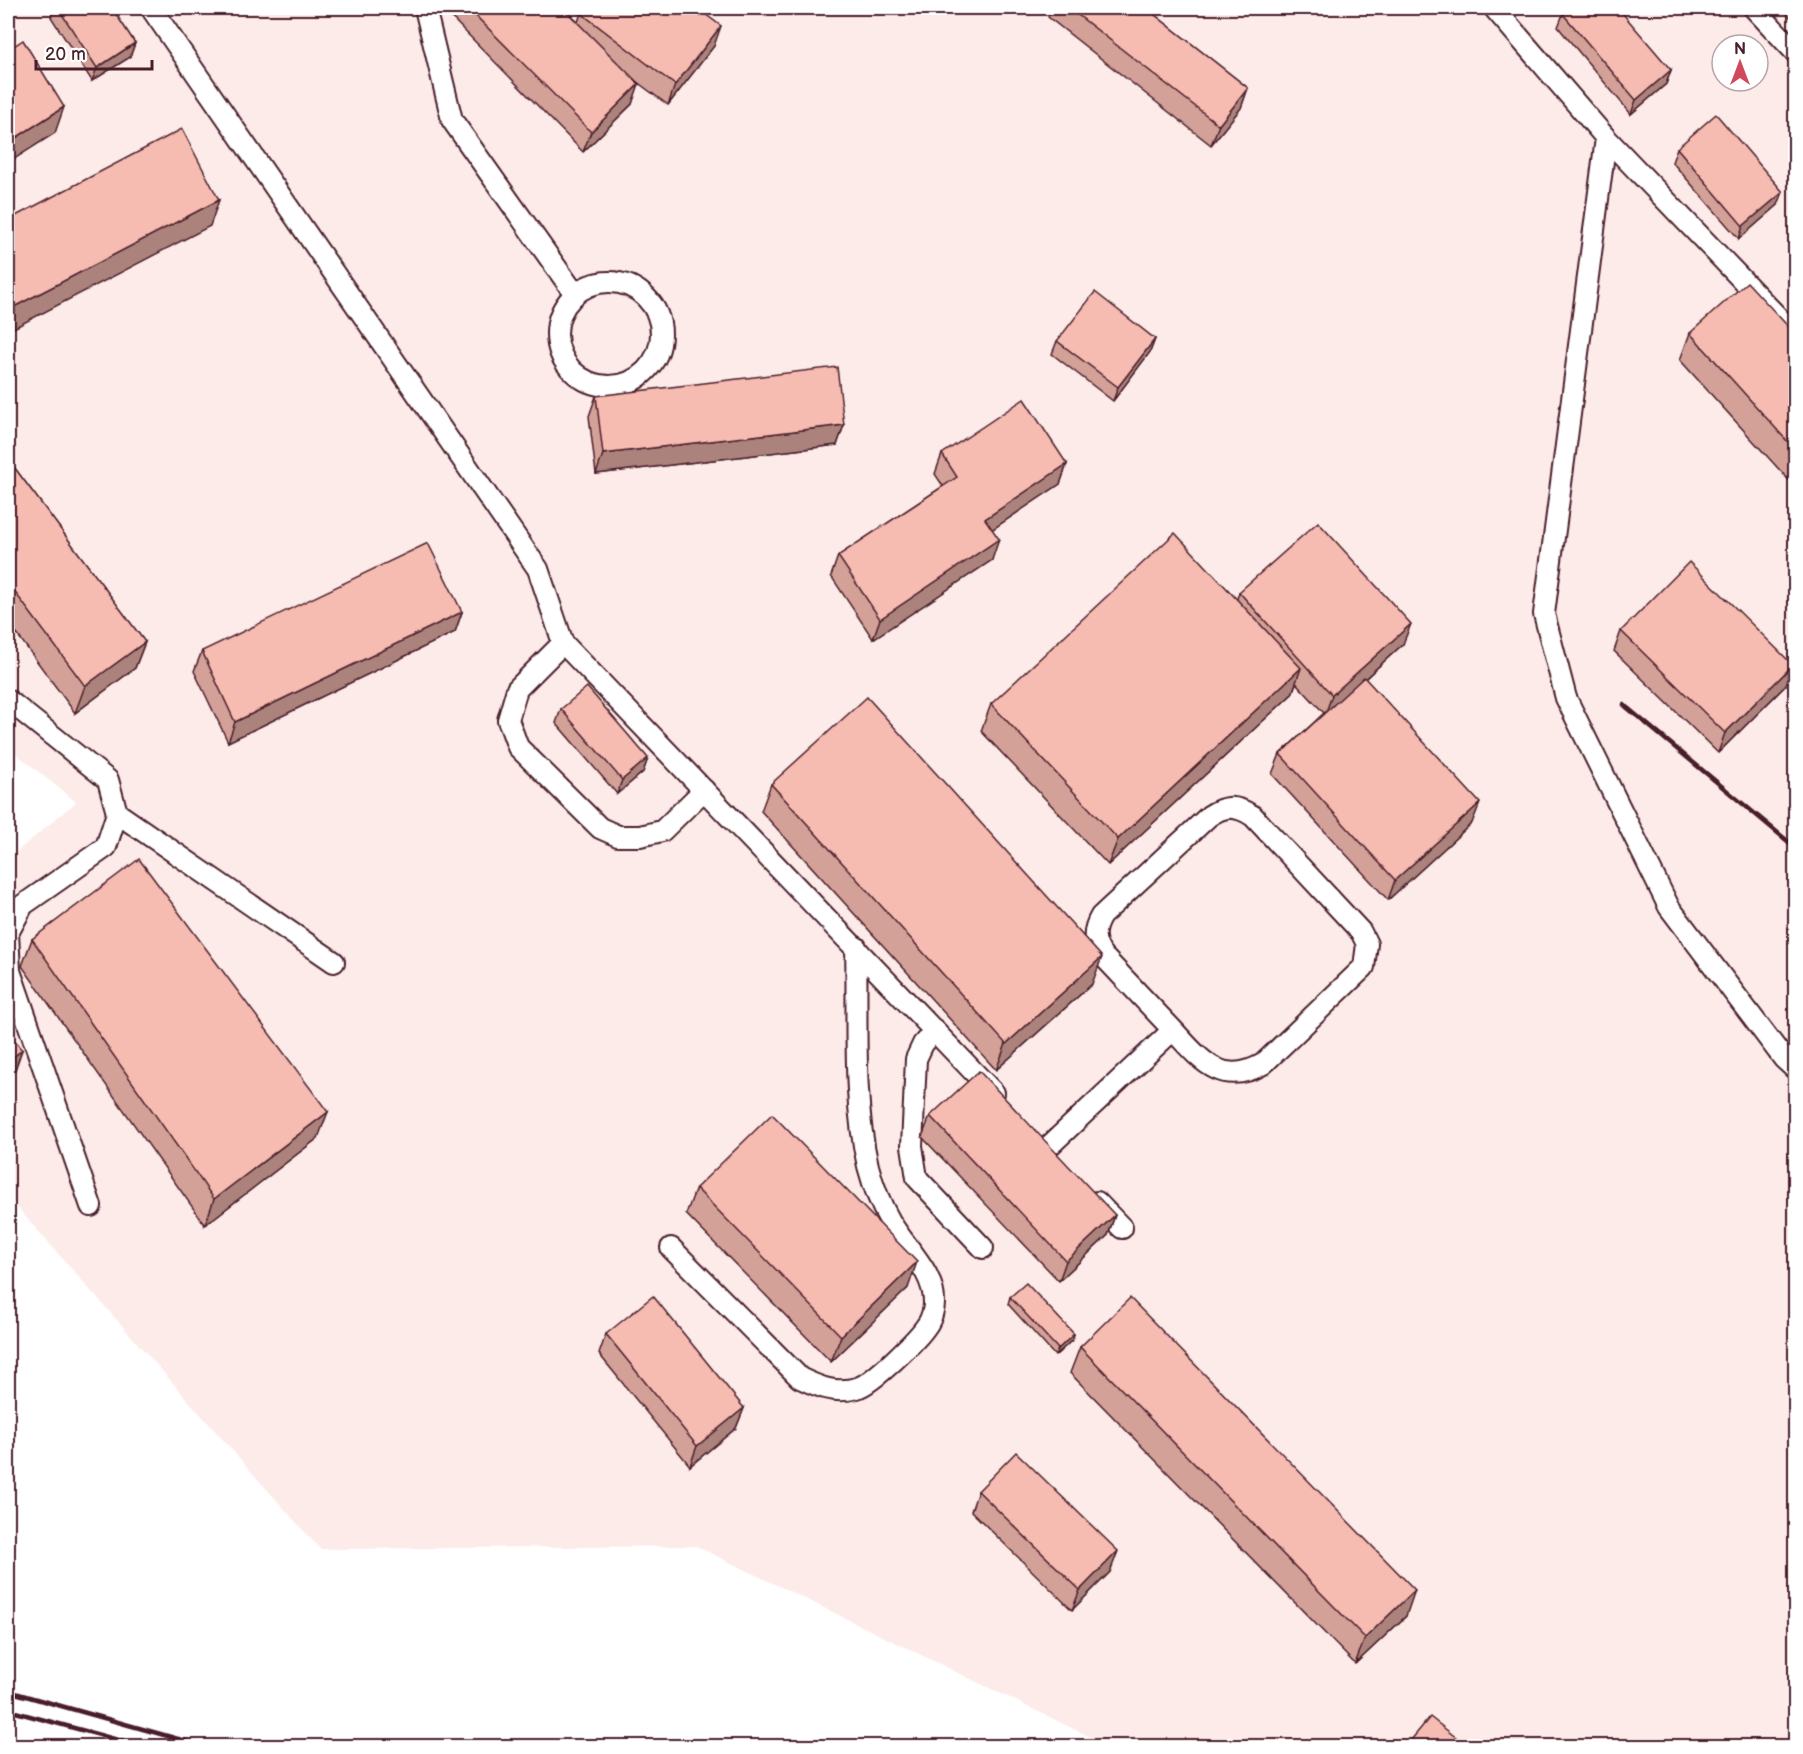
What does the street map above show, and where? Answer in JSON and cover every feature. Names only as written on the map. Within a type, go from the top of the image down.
[{"type":"lane","points":[[151,8],[538,569],[563,643],[1006,1106]]},
{"type":"lane","points":[[425,8],[452,120],[575,294]]},
{"type":"lane","points":[[1494,8],[1606,138],[1796,336]]},
{"type":"lane","points":[[1754,8],[1796,53]]},
{"type":"lane","points":[[1606,138],[1544,614],[1566,698],[1669,907],[1784,1059],[1796,1070]]},
{"type":"lane","points":[[606,282],[632,287],[651,303],[661,327],[658,353],[646,372],[627,383],[602,387],[580,378],[563,361],[556,338],[560,314],[575,294],[590,285],[606,282]]},
{"type":"lane","points":[[563,643],[517,689],[508,720],[518,747],[600,828],[618,836],[640,836],[662,831],[704,790]]},
{"type":"lane","points":[[8,700],[108,780],[117,813],[106,847],[23,905],[8,933],[10,971],[92,1206]]},
{"type":"lane","points":[[1230,806],[1241,808],[1253,816],[1361,932],[1367,944],[1364,968],[1263,1064],[1248,1072],[1217,1070],[1203,1062],[1173,1030],[1102,955],[1096,945],[1095,926],[1101,916],[1209,816],[1230,806]]},
{"type":"lane","points":[[117,813],[334,962]]},
{"type":"lane","points":[[670,1248],[800,1378],[825,1390],[856,1388],[872,1381],[928,1324],[934,1305],[932,1284],[889,1220],[868,1166],[859,1101],[856,947]]},
{"type":"lane","points":[[935,1030],[923,1044],[916,1059],[912,1161],[917,1178],[983,1248]]},
{"type":"lane","points":[[1046,1149],[1173,1030]]},
{"type":"lane","points":[[1030,1132],[1061,1165]]},
{"type":"lane","points":[[1084,1188],[1122,1228]]},
{"type":"shaded area","points":[[8,8],[1795,8],[1795,1746],[1109,1746],[696,1546],[320,1549],[8,1197],[8,859],[76,802],[8,747]]},
{"type":"building","points":[[58,8],[112,8],[135,43],[97,68]]},
{"type":"building","points":[[468,8],[563,8],[639,84],[591,132]]},
{"type":"building","points":[[585,8],[697,8],[721,26],[675,85],[581,13]]},
{"type":"building","points":[[1069,8],[1146,8],[1248,88],[1219,125]]},
{"type":"building","points":[[1570,8],[1618,8],[1671,70],[1636,100],[1563,14]]},
{"type":"building","points":[[23,40],[64,107],[8,143],[8,50]]},
{"type":"building","points":[[1716,114],[1783,192],[1743,226],[1677,148]]},
{"type":"building","points":[[182,129],[219,200],[8,310],[8,220]]},
{"type":"building","points":[[1747,282],[1796,335],[1796,451],[1690,333]]},
{"type":"building","points":[[1095,292],[1155,339],[1118,387],[1057,341]]},
{"type":"building","points":[[837,367],[844,425],[603,454],[596,396]]},
{"type":"building","points":[[1024,399],[1067,464],[985,519],[999,539],[880,619],[838,556],[957,477],[942,454]]},
{"type":"building","points":[[8,459],[145,642],[85,686],[8,583]]},
{"type":"building","points":[[1318,522],[1411,624],[1332,695],[1239,592]]},
{"type":"building","points":[[1175,533],[1301,668],[1118,839],[991,704]]},
{"type":"building","points":[[428,543],[462,612],[235,722],[202,651]]},
{"type":"building","points":[[1689,562],[1793,665],[1725,733],[1621,631]]},
{"type":"building","points":[[1364,677],[1480,803],[1395,880],[1280,754]]},
{"type":"building","points":[[587,687],[648,758],[622,780],[561,709]]},
{"type":"building","points":[[867,697],[1102,957],[1006,1044],[771,784]]},
{"type":"building","points":[[139,859],[328,1112],[214,1199],[32,939]]},
{"type":"building","points":[[8,1032],[22,1050],[8,1061]]},
{"type":"building","points":[[979,1071],[1115,1215],[1066,1261],[930,1116]]},
{"type":"building","points":[[772,1114],[917,1262],[841,1336],[696,1188]]},
{"type":"building","points":[[1026,1283],[1074,1334],[1058,1349],[1010,1297]]},
{"type":"building","points":[[653,1296],[744,1408],[697,1446],[606,1334]]},
{"type":"building","points":[[1130,1298],[1415,1590],[1365,1638],[1080,1347]]},
{"type":"building","points":[[1016,1452],[1118,1551],[1080,1590],[978,1491]]},
{"type":"building","points":[[1430,1717],[1467,1746],[1406,1746]]},
{"type":"railway","points":[[1624,705],[1796,848]]},
{"type":"railway","points":[[8,1691],[203,1746]]},
{"type":"railway","points":[[8,1710],[140,1746]]}]
